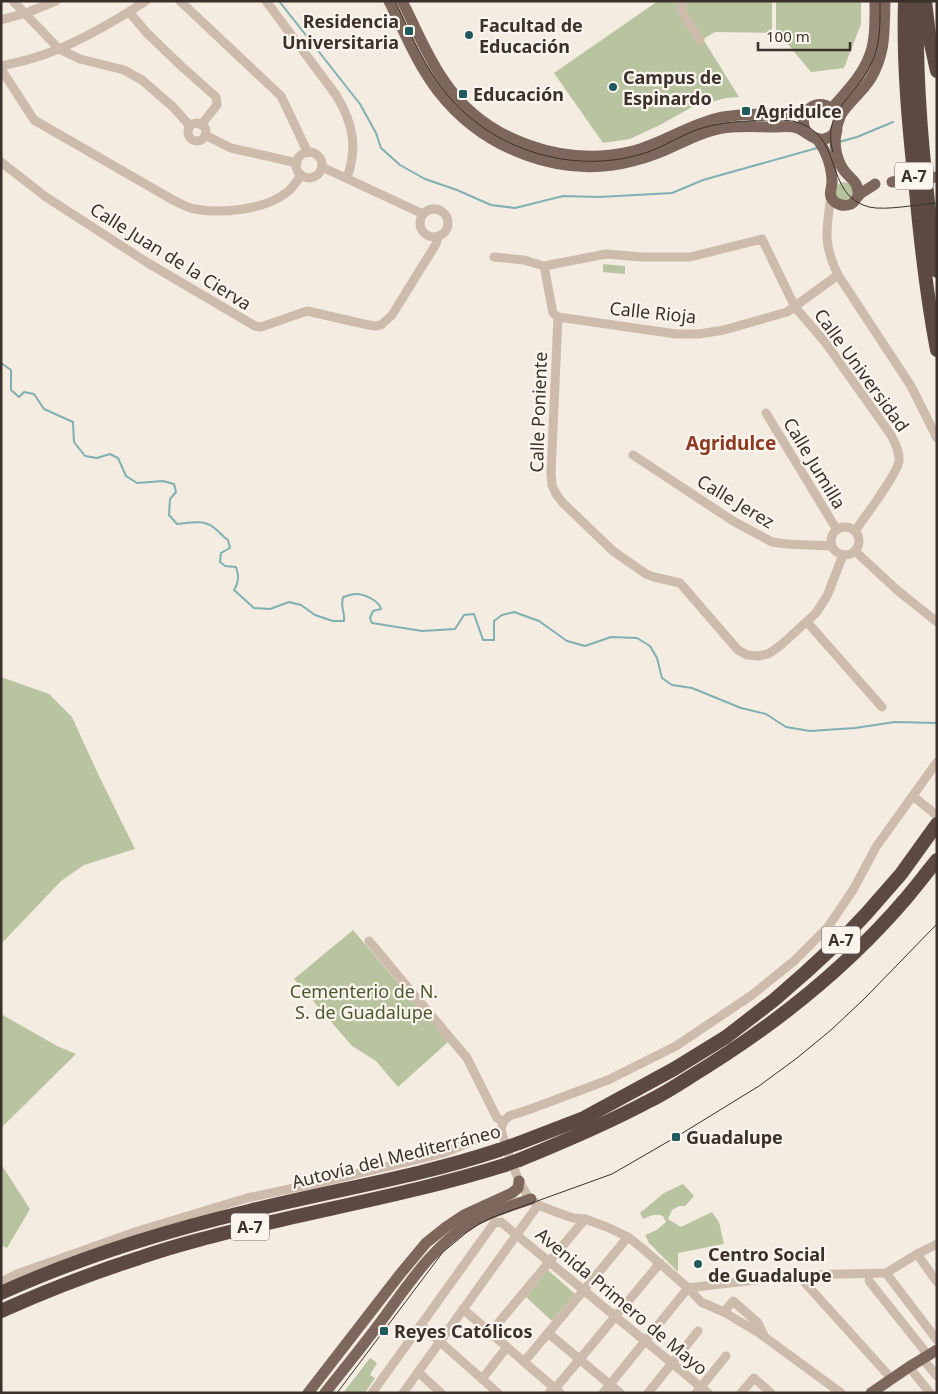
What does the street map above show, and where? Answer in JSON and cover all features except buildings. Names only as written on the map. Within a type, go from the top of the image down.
[{"type":"highway","name":"A-7","points":[[905,1],[906,68],[913,163],[925,280],[937,350]]},
{"type":"highway","points":[[917,1],[919,107],[925,181],[937,270]]},
{"type":"highway","points":[[925,1],[929,35],[937,71]]},
{"type":"highway","name":"Autovía del Mediterráneo","points":[[1,1293],[66,1266],[136,1242],[249,1211],[438,1168],[499,1150],[584,1118],[674,1069],[726,1037],[800,978],[846,935],[901,874],[912,860],[936,819]]},
{"type":"highway","points":[[726,1037],[827,960],[890,897],[937,841]]},
{"type":"highway","name":"Autovía del Mediterráneo","points":[[1,1311],[69,1283],[138,1258],[262,1224],[426,1188],[505,1165],[586,1133],[649,1102],[748,1040],[799,1002],[839,967],[908,896],[937,860]]},
{"type":"main road","points":[[389,1],[424,69],[438,91],[452,108],[466,120],[490,138],[514,150],[540,160],[585,167],[623,163],[653,155],[699,134],[720,128],[786,126],[796,127],[823,140],[830,137],[837,127],[841,115],[870,79],[879,61],[884,43],[884,1]]},
{"type":"main road","points":[[402,1],[439,73],[461,102],[489,126],[513,139],[540,149],[574,155],[609,155],[642,148],[695,125],[718,118],[806,113]]},
{"type":"main road","points":[[832,108],[866,66],[872,48],[875,1]]},
{"type":"main road","points":[[858,196],[859,188],[843,169],[834,142],[838,118],[832,108],[826,105],[815,105],[809,108],[803,119],[804,124],[812,136],[822,145],[828,159],[832,184],[830,190],[831,198],[838,204],[845,206],[852,204],[858,196],[875,184]]},
{"type":"main road","points":[[832,184],[839,178],[847,177],[855,181],[875,184],[937,177]]},
{"type":"main road","points":[[308,1393],[401,1272],[426,1243],[464,1214],[512,1193],[518,1188],[519,1181]]},
{"type":"main road","points":[[488,1203],[532,1200]]},
{"type":"main road","points":[[325,1393],[377,1328],[433,1252],[452,1235],[472,1222],[496,1211],[532,1200]]},
{"type":"main road","points":[[871,1393],[929,1354]]},
{"type":"street","points":[[13,1],[56,46],[80,59],[124,70],[142,80],[173,107],[190,126]]},
{"type":"street","points":[[1,20],[26,14],[56,1]]},
{"type":"street","points":[[146,1],[115,20],[56,46],[42,56],[1,68],[34,120],[87,152],[173,200],[193,209],[217,211],[245,209],[271,201],[286,193],[301,175]]},
{"type":"street","points":[[180,1],[281,96],[308,153]]},
{"type":"street","points":[[266,1],[344,108],[352,132],[353,144],[353,158],[346,178]]},
{"type":"street","points":[[684,1],[681,10],[700,40]]},
{"type":"street","points":[[129,12],[179,64],[216,97],[217,105],[201,125]]},
{"type":"street","points":[[195,124],[201,125],[205,129],[205,135],[200,140],[193,140],[188,134],[190,126],[195,124]]},
{"type":"street","points":[[205,135],[231,148],[297,163]]},
{"type":"street","points":[[308,153],[312,153],[320,158],[321,168],[319,174],[312,178],[304,177],[297,169],[297,163],[301,156],[308,153]]},
{"type":"street","name":"Calle Juan de la Cierva","points":[[1,162],[46,197],[148,263],[253,325],[261,327],[306,311],[364,324],[381,325],[392,315],[436,244],[438,236]]},
{"type":"street","points":[[321,168],[422,215]]},
{"type":"street","points":[[321,168],[422,215]]},
{"type":"street","points":[[831,198],[826,230],[828,249],[838,275],[911,386],[937,438]]},
{"type":"street","points":[[826,230],[832,214],[838,208],[845,206]]},
{"type":"street","points":[[428,210],[441,210],[447,217],[448,227],[446,231],[438,236],[429,236],[422,230],[420,221],[422,215],[428,210]]},
{"type":"street","name":"Calle Universidad","points":[[544,266],[606,254],[642,257],[690,257],[762,239],[795,307],[837,358],[897,446],[899,464],[855,531]]},
{"type":"street","points":[[494,257],[524,260],[544,266],[553,313],[558,317]]},
{"type":"street","name":"Calle Rioja","points":[[558,317],[676,334],[699,334],[724,330],[787,312],[838,275]]},
{"type":"street","name":"Calle Poniente","points":[[558,317],[550,473],[552,485],[563,503],[613,551],[636,568],[654,578],[680,583],[738,650],[747,655],[758,656],[768,654],[782,645],[816,613],[827,596],[843,555]]},
{"type":"street","name":"Calle Jumilla","points":[[766,413],[836,530]]},
{"type":"street","name":"Calle Jerez","points":[[634,455],[733,521],[772,542],[832,546]]},
{"type":"street","points":[[846,527],[855,531],[859,538],[856,550],[848,555],[843,555],[834,550],[831,540],[832,534],[836,530],[846,527]]},
{"type":"street","points":[[856,550],[896,590],[937,622]]},
{"type":"street","points":[[807,622],[882,706]]},
{"type":"street","points":[[1,1282],[18,1274],[147,1228],[247,1198],[443,1153],[502,1126],[509,1116],[608,1080],[676,1046],[752,995],[794,961],[828,927],[853,890],[876,847],[937,762]]},
{"type":"street","points":[[913,796],[936,819]]},
{"type":"street","points":[[369,941],[467,1058],[502,1126],[509,1156],[519,1181],[532,1200],[556,1212],[573,1218],[585,1219],[628,1237],[660,1263],[701,1302],[724,1312],[764,1337],[841,1393]]},
{"type":"street","points":[[403,1393],[516,1234],[532,1200]]},
{"type":"street","points":[[490,1333],[585,1219]]},
{"type":"street","name":"Avenida Primero de Mayo","points":[[421,1324],[494,1223],[500,1222],[646,1341],[702,1391]]},
{"type":"street","points":[[524,1362],[628,1237]]},
{"type":"street","points":[[603,1393],[688,1288],[798,1275],[886,1273],[937,1244]]},
{"type":"street","points":[[917,1254],[937,1282]]},
{"type":"street","points":[[463,1309],[555,1391],[579,1359],[660,1263]]},
{"type":"street","points":[[886,1273],[937,1340]]},
{"type":"street","points":[[798,1275],[891,1378]]},
{"type":"street","points":[[869,1281],[929,1354],[937,1376]]},
{"type":"street","points":[[724,1312],[734,1301],[758,1323],[764,1337]]},
{"type":"street","points":[[372,1393],[421,1324],[498,1393]]},
{"type":"street","points":[[648,1393],[698,1331]]},
{"type":"street","points":[[548,1333],[620,1393]]},
{"type":"street","points":[[482,1379],[507,1348]]},
{"type":"street","points":[[702,1391],[726,1356]]},
{"type":"street","points":[[909,1367],[930,1393]]},
{"type":"street","points":[[418,1372],[441,1393]]},
{"type":"street","points":[[741,1393],[754,1378],[771,1393]]},
{"type":"green space","points":[[658,1],[772,1],[772,33],[715,32],[703,39],[739,97],[726,98],[692,107],[630,139],[603,143],[554,73]]},
{"type":"green space","points":[[776,1],[861,1],[861,24],[844,68],[811,72],[776,30]]},
{"type":"green space","points":[[844,182],[850,185],[853,191],[850,197],[844,200],[838,197],[835,191],[838,185]]},
{"type":"green space","points":[[603,264],[625,266],[625,274],[603,272]]},
{"type":"green space","points":[[1,677],[49,694],[72,717],[135,849],[84,865],[61,881],[1,944]]},
{"type":"green space","name":"Cementerio de N. S. de Guadalupe","points":[[353,930],[448,1042],[398,1087],[376,1061],[352,1046],[294,979]]},
{"type":"green space","points":[[1,1014],[57,1046],[76,1054],[1,1128]]},
{"type":"green space","points":[[1,1164],[30,1209],[7,1248],[1,1245]]},
{"type":"green space","points":[[683,1184],[694,1196],[685,1206],[679,1206],[672,1210],[668,1219],[681,1227],[712,1212],[719,1222],[724,1244],[678,1253],[678,1272],[649,1243],[645,1235],[657,1230],[666,1222],[663,1216],[655,1215],[643,1219],[640,1213],[664,1193]]},
{"type":"green space","points":[[548,1270],[575,1294],[552,1321],[526,1297]]},
{"type":"green space","points":[[370,1358],[377,1363],[370,1375],[375,1378],[365,1393],[343,1393]]},
{"type":"waterway","points":[[279,1],[360,104],[376,133],[381,148],[400,165],[425,179],[491,205],[515,208],[563,196],[599,197],[672,193],[703,180],[817,148]]},
{"type":"waterway","points":[[839,142],[857,137],[893,122]]},
{"type":"waterway","points":[[1,363],[11,370],[11,390],[19,397],[24,392],[34,394],[44,409],[73,422],[74,442],[85,456],[97,458],[110,454],[118,458],[126,476],[137,483],[163,481],[174,484],[176,492],[170,499],[169,515],[177,524],[205,523],[228,540],[230,548],[221,553],[220,562],[225,566],[236,567],[238,579],[234,590],[254,608],[270,609],[289,602],[301,605],[315,615],[333,621],[344,621],[343,597],[360,594],[375,601],[380,606],[381,609],[373,611],[370,618],[372,623],[422,631],[455,629],[464,615],[474,614],[483,640],[494,640],[494,621],[502,615],[514,612],[539,621],[567,641],[585,646],[611,637],[637,638],[650,646],[657,658],[662,678],[672,685],[692,688],[741,708],[766,714],[786,727],[810,731],[855,728],[895,722],[937,723]]},
{"type":"tram line","points":[[395,1],[425,62],[437,81],[456,104],[478,124],[503,140],[531,151],[560,159],[589,161],[619,159],[648,152],[690,132],[713,125],[749,121],[793,121],[810,128],[821,138],[828,150],[838,178],[854,200],[876,208],[937,203]]},
{"type":"tram line","points":[[833,152],[831,138],[835,115],[864,77],[874,58],[879,35],[880,1]]},
{"type":"tram line","points":[[337,1393],[443,1252],[466,1233],[493,1217],[612,1174],[759,1086],[831,1030],[937,924]]},
{"type":"place","name":"Residencia Universitaria","points":[[409,31]]},
{"type":"place","name":"Facultad de Educación","points":[[469,35]]},
{"type":"place","name":"Campus de Espinardo","points":[[613,87]]},
{"type":"place","name":"Educación","points":[[463,94]]},
{"type":"place","name":"Agridulce","points":[[746,111]]},
{"type":"place","name":"Guadalupe","points":[[676,1137]]},
{"type":"place","name":"Centro Social de Guadalupe","points":[[698,1264]]},
{"type":"place","name":"Reyes Católicos","points":[[384,1331]]},
{"type":"district","name":"Agridulce","points":[[731,443]]}]
